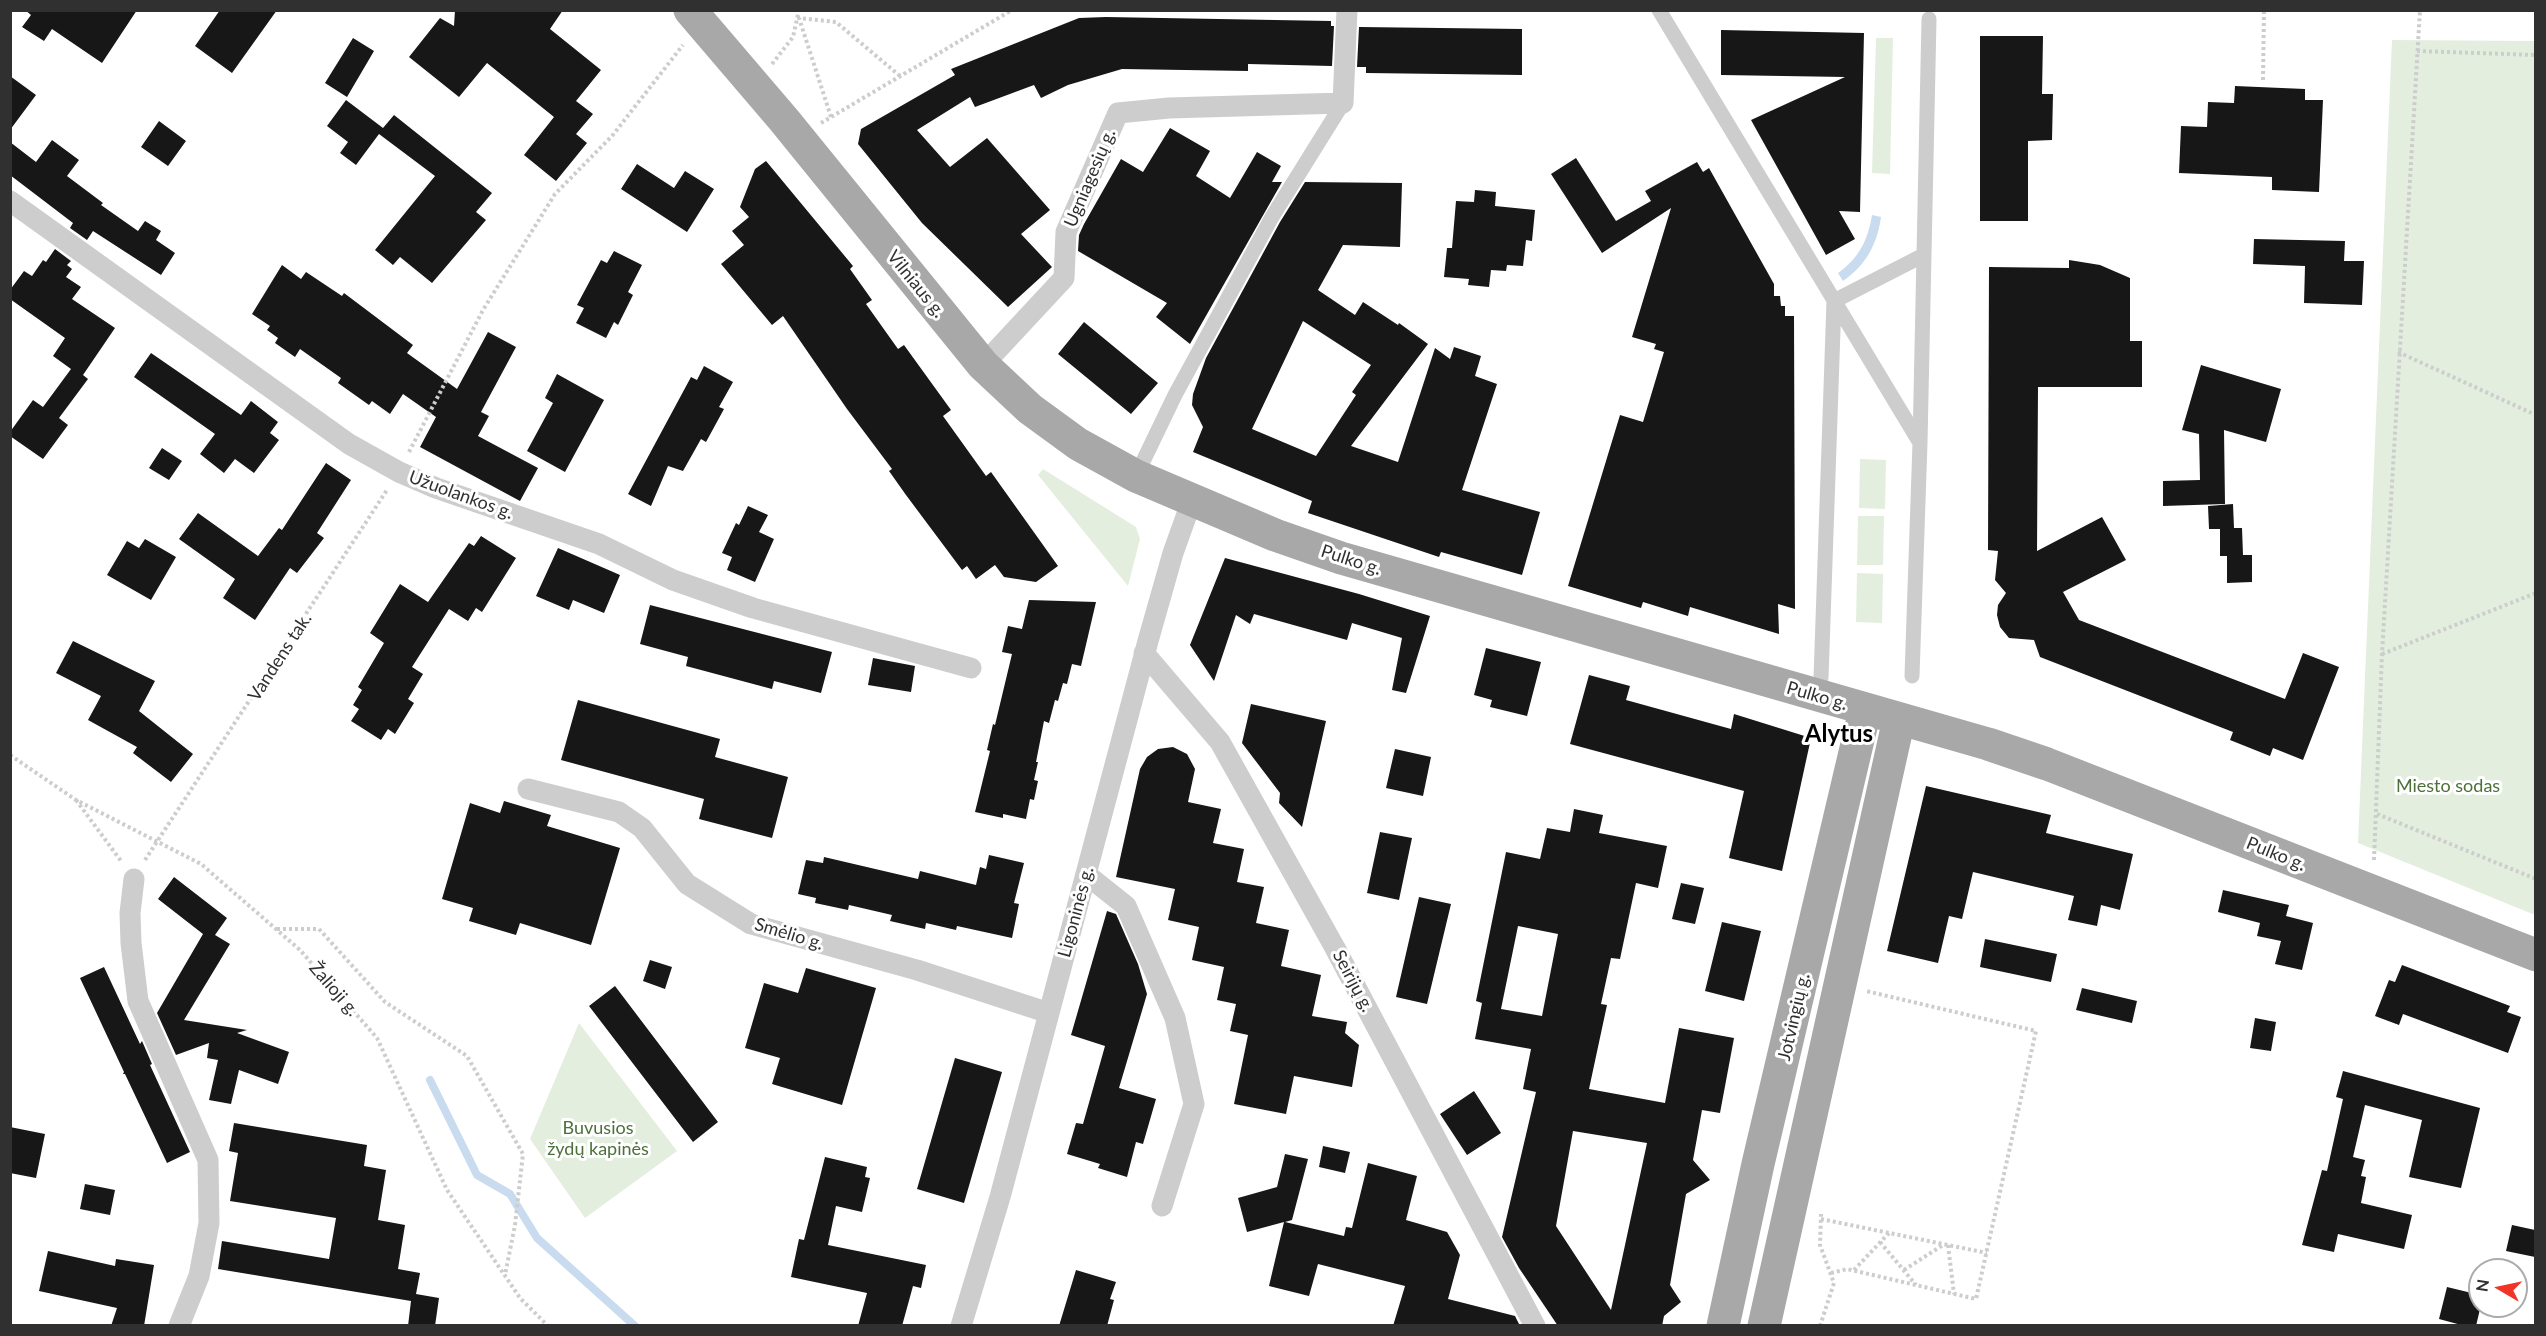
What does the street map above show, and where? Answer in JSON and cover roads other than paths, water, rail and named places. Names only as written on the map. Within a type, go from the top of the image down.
[{"type":"main road","name":"Vilniaus g.","points":[[695,17],[797,137],[983,365],[1030,409],[1078,444],[1136,476],[1192,500]]},
{"type":"main road","name":"Pulko g.","points":[[1192,500],[1275,535],[1341,558],[1988,744],[2047,764],[2535,955]]},
{"type":"main road","name":"Jotvingių g.","points":[[1723,1326],[1758,1164],[1865,710]]},
{"type":"main road","name":"Jotvingių g.","points":[[1764,1326],[1899,719]]},
{"type":"main road","points":[[1758,1164],[1798,1173]]},
{"type":"street","points":[[1136,476],[1175,395],[1272,217],[1343,103],[1347,10]]},
{"type":"street","points":[[1659,10],[1920,443]]},
{"type":"street","points":[[1912,676],[1920,443],[1929,19]]},
{"type":"street","name":"Ugniagesių g.","points":[[983,365],[1064,278],[1066,232],[1118,113],[1169,108],[1343,103]]},
{"type":"street","name":"Užuolankos g.","points":[[10,201],[349,444],[399,472],[436,488],[599,544],[674,580],[753,608],[971,668]]},
{"type":"street","points":[[1834,301],[1924,255]]},
{"type":"street","points":[[1821,678],[1834,301]]},
{"type":"street","name":"Ligoninės g.","points":[[961,1326],[1000,1197],[1144,653],[1173,553],[1192,500]]},
{"type":"street","name":"Seirijų g.","points":[[1144,653],[1220,742],[1335,948],[1535,1326]]},
{"type":"street","name":"Smėlio g.","points":[[528,789],[620,812],[642,828],[687,884],[751,924],[917,970],[1049,1013]]},
{"type":"street","points":[[1087,875],[1126,906],[1175,1018],[1194,1104],[1162,1206]]},
{"type":"street","points":[[134,879],[131,923],[138,1001],[208,1160],[209,1223],[199,1276],[178,1326]]},
{"type":"water","points":[[1872,215],[1881,217],[1877,237],[1864,261],[1843,281],[1838,273],[1857,255],[1868,232]]},
{"type":"waterway","points":[[430,1080],[477,1175],[510,1194],[537,1238],[635,1326]]},
{"type":"district","name":"Alytus","points":[[1839,734]]},
{"type":"park label","name":"Miesto sodas","points":[[2448,786]]},
{"type":"park label","name":"Buvusios žydų kapinės","points":[[598,1138]]}]
